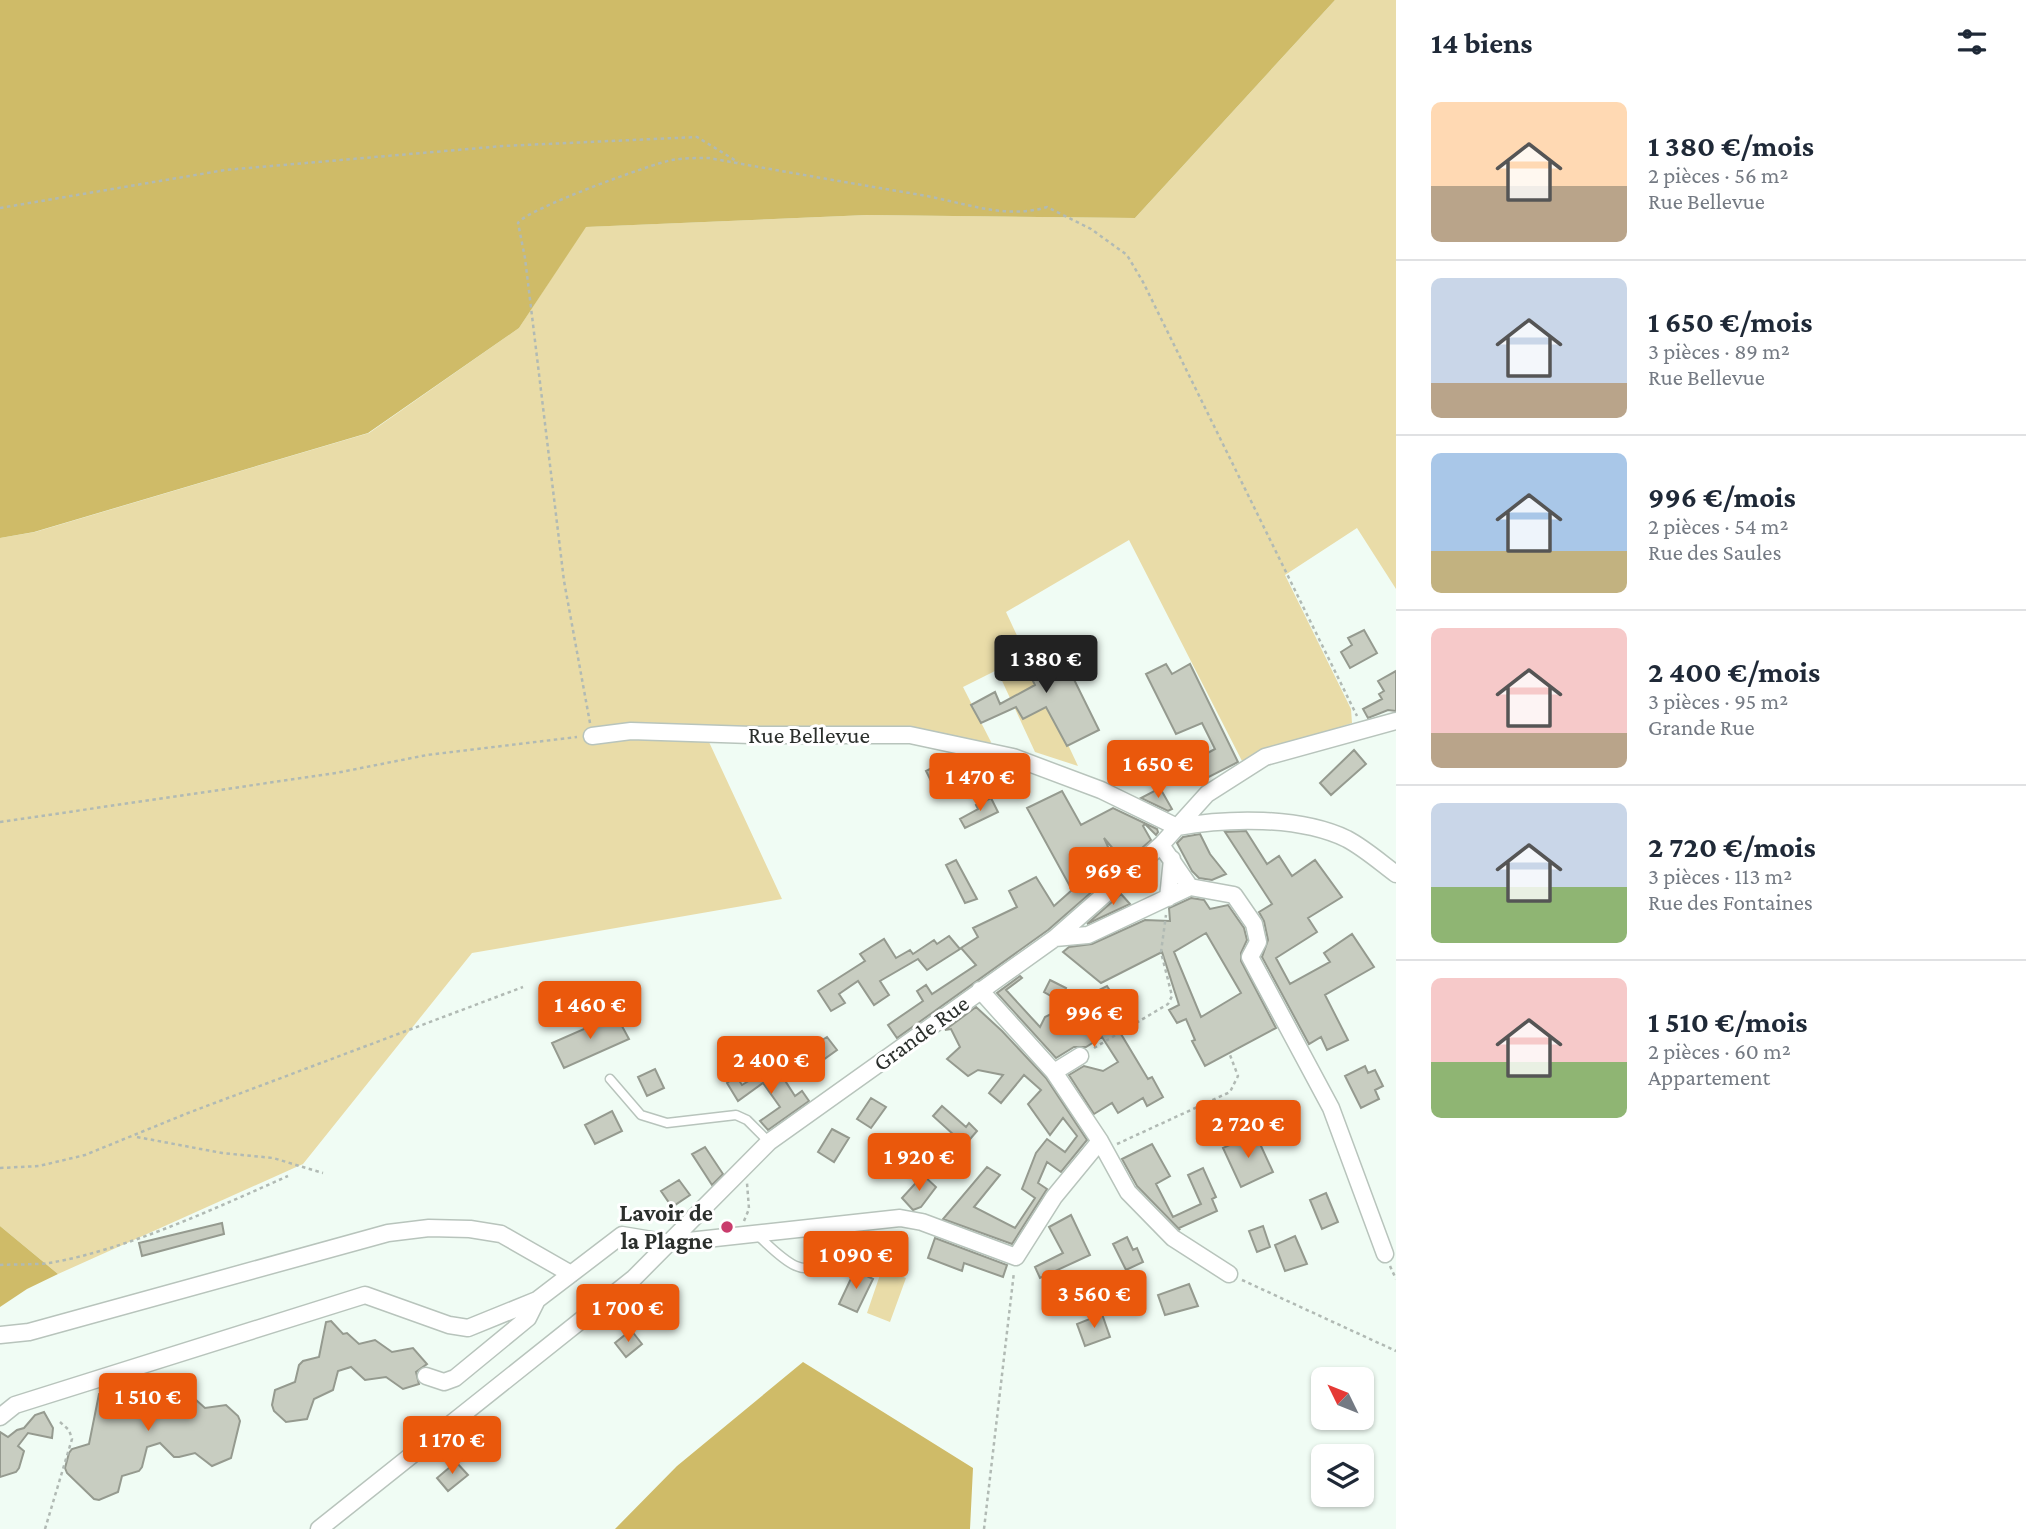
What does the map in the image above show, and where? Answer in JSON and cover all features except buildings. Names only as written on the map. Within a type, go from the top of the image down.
[{"type":"street","name":"Grande Rue","points":[[319,1529],[634,1278],[769,1142],[1055,938],[1161,845],[1207,794],[1265,757],[1396,721]]},
{"type":"street","name":"Rue Bellevue","points":[[592,736],[631,731],[751,735],[910,735],[1013,757],[1101,790],[1177,827]]},
{"type":"street","points":[[1177,827],[1215,820],[1308,825],[1347,839],[1396,874]]},
{"type":"street","points":[[1161,845],[1190,887]]},
{"type":"street","points":[[1168,898],[1172,859]]},
{"type":"street","points":[[1055,938],[1088,935],[1190,887],[1234,895],[1254,924],[1258,942],[1250,957],[1331,1108],[1385,1254]]},
{"type":"street","points":[[980,990],[1054,1072],[1102,1145],[1128,1192],[1173,1238],[1229,1274]]},
{"type":"street","points":[[1054,1072],[1080,1056]]},
{"type":"street","points":[[0,1417],[15,1405],[365,1295],[449,1325],[468,1328],[537,1300],[622,1235],[670,1243],[900,1218],[1016,1257],[1055,1198],[1102,1145]]},
{"type":"street","points":[[0,1335],[29,1332],[388,1233],[429,1228],[470,1229],[501,1234],[571,1273]]},
{"type":"street","points":[[426,1376],[444,1382],[454,1378],[528,1318],[537,1300]]},
{"type":"lane","points":[[610,1079],[641,1115],[667,1123],[736,1115],[747,1121],[769,1142]]},
{"type":"lane","points":[[756,1234],[794,1265],[805,1270],[816,1267],[824,1257],[824,1246],[810,1227]]},
{"type":"path","points":[[0,208],[225,170],[503,146],[697,137],[741,164]]},
{"type":"path","points":[[0,822],[336,773],[427,755],[592,736],[564,581],[525,258],[518,223],[521,218],[556,202],[671,160],[709,158],[940,198],[995,212],[1030,212],[1046,207],[1091,229],[1127,256],[1143,282],[1363,729]]},
{"type":"path","points":[[1080,1056],[1168,1004],[1172,996],[1161,951],[1168,898]]},
{"type":"path","points":[[0,1168],[39,1166],[85,1156],[137,1137],[188,1113],[523,988]]},
{"type":"path","points":[[1102,1145],[1230,1092],[1238,1076],[1230,1055]]},
{"type":"path","points":[[137,1137],[222,1153],[273,1158],[323,1172]]},
{"type":"path","points":[[740,1222],[744,1221],[749,1209],[747,1175],[742,1169]]},
{"type":"path","points":[[0,1265],[48,1263],[112,1246],[199,1215],[288,1176]]},
{"type":"path","points":[[984,1529],[1016,1257]]},
{"type":"path","points":[[1229,1274],[1396,1351]]},
{"type":"path","points":[[44,1529],[72,1439],[69,1430],[60,1422]]},
{"type":"shaded area","points":[[0,0],[1335,0],[1135,218],[867,215],[586,227],[519,328],[368,433],[34,532],[0,538]]},
{"type":"shaded area","points":[[1335,0],[1396,0],[1396,589],[1357,528],[1285,575],[1351,709],[1352,723],[1242,761],[1129,540],[1006,612],[1078,766],[1035,752],[997,670],[963,687],[991,742],[985,754],[918,742],[709,742],[782,899],[472,953],[303,1164],[58,1274],[0,1226],[0,538],[35,532],[369,433],[519,328],[585,227],[867,215],[1135,218]]},
{"type":"shaded area","points":[[0,1226],[58,1274],[27,1289],[0,1307]]},
{"type":"shaded area","points":[[882,1269],[906,1278],[890,1322],[867,1313]]},
{"type":"shaded area","points":[[803,1362],[973,1468],[970,1529],[615,1529],[677,1466]]},
{"type":"water","points":[[857,1231],[897,1247],[892,1260],[851,1244]]},
{"type":"place","name":"Lavoir de la Plagne","points":[[727,1227]]}]
